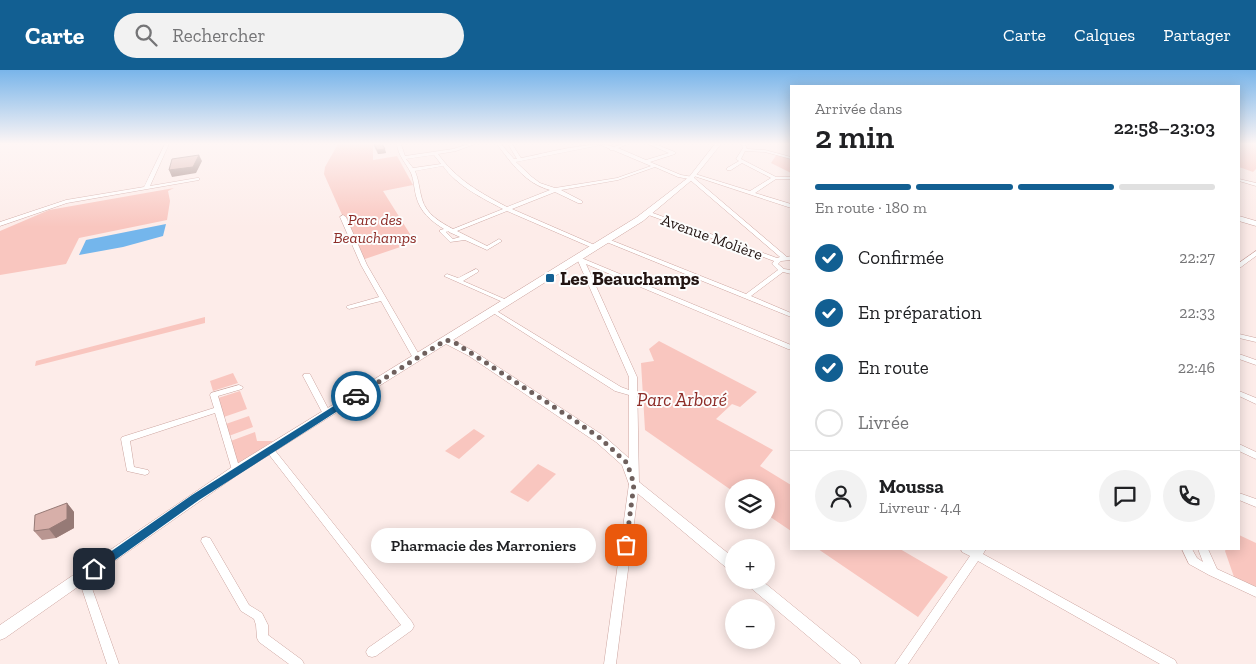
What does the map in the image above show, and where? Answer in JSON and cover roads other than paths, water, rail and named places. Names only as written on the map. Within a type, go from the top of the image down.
[{"type":"main road","points":[[1240,218],[1256,224]]},
{"type":"street","points":[[146,188],[154,172]]},
{"type":"street","points":[[412,172],[426,213],[451,230],[487,248],[499,241]]},
{"type":"street","points":[[451,172],[474,191],[507,208],[595,247]]},
{"type":"street","points":[[525,172],[547,189],[556,190],[580,202]]},
{"type":"street","points":[[465,238],[452,241],[442,232],[556,190],[618,179],[638,172]]},
{"type":"street","points":[[674,172],[790,206]]},
{"type":"street","points":[[0,633],[236,470],[579,259],[648,213],[696,172]]},
{"type":"street","points":[[761,172],[774,178],[790,178]]},
{"type":"street","points":[[692,177],[788,258]]},
{"type":"street","points":[[751,193],[774,178]]},
{"type":"street","points":[[0,224],[66,202],[197,179]]},
{"type":"street","points":[[1240,180],[1256,185]]},
{"type":"street","name":"Avenue Molière","points":[[648,213],[777,260]]},
{"type":"street","points":[[343,217],[364,265],[417,358]]},
{"type":"street","points":[[606,240],[790,315]]},
{"type":"street","points":[[1240,265],[1256,253]]},
{"type":"street","points":[[788,258],[777,260],[776,266],[790,272]]},
{"type":"street","points":[[579,259],[790,347]]},
{"type":"street","points":[[579,259],[633,377],[634,484],[610,664]]},
{"type":"street","points":[[746,297],[782,270]]},
{"type":"street","points":[[458,280],[476,271]]},
{"type":"street","points":[[447,276],[507,302]]},
{"type":"street","points":[[348,307],[383,298]]},
{"type":"street","points":[[493,311],[618,389],[634,394]]},
{"type":"street","points":[[1240,336],[1256,340]]},
{"type":"street","points":[[446,340],[472,354],[600,438],[627,463],[634,484],[725,559]]},
{"type":"street","points":[[1240,356],[1256,363]]},
{"type":"street","points":[[307,376],[327,414]]},
{"type":"street","points":[[236,470],[214,394],[239,387]]},
{"type":"street","points":[[1240,393],[1256,401]]},
{"type":"street","points":[[145,472],[130,470],[125,439],[218,409]]},
{"type":"street","points":[[1240,448],[1256,456]]},
{"type":"street","points":[[270,450],[408,626],[372,652]]},
{"type":"street","points":[[1240,496],[1256,503]]},
{"type":"street","points":[[206,541],[245,608],[258,616],[262,625],[263,638],[298,664]]},
{"type":"street","points":[[1188,550],[1193,561],[1256,592]]},
{"type":"street","points":[[1202,550],[1213,572]]},
{"type":"street","points":[[901,664],[978,552],[1170,664]]},
{"type":"street","points":[[83,577],[113,664]]},
{"type":"street","points":[[762,589],[853,664]]},
{"type":"water","points":[[166,224],[163,236],[123,247],[79,255],[86,240]]},
{"type":"place","name":"Les Beauchamps","points":[[550,278]]},
{"type":"place","name":"Pharmacie des Marroniers","points":[[626,545]]},
{"type":"park label","name":"Parc des Beauchamps","points":[[375,228]]},
{"type":"park label","name":"Parc Arboré","points":[[682,399]]}]
